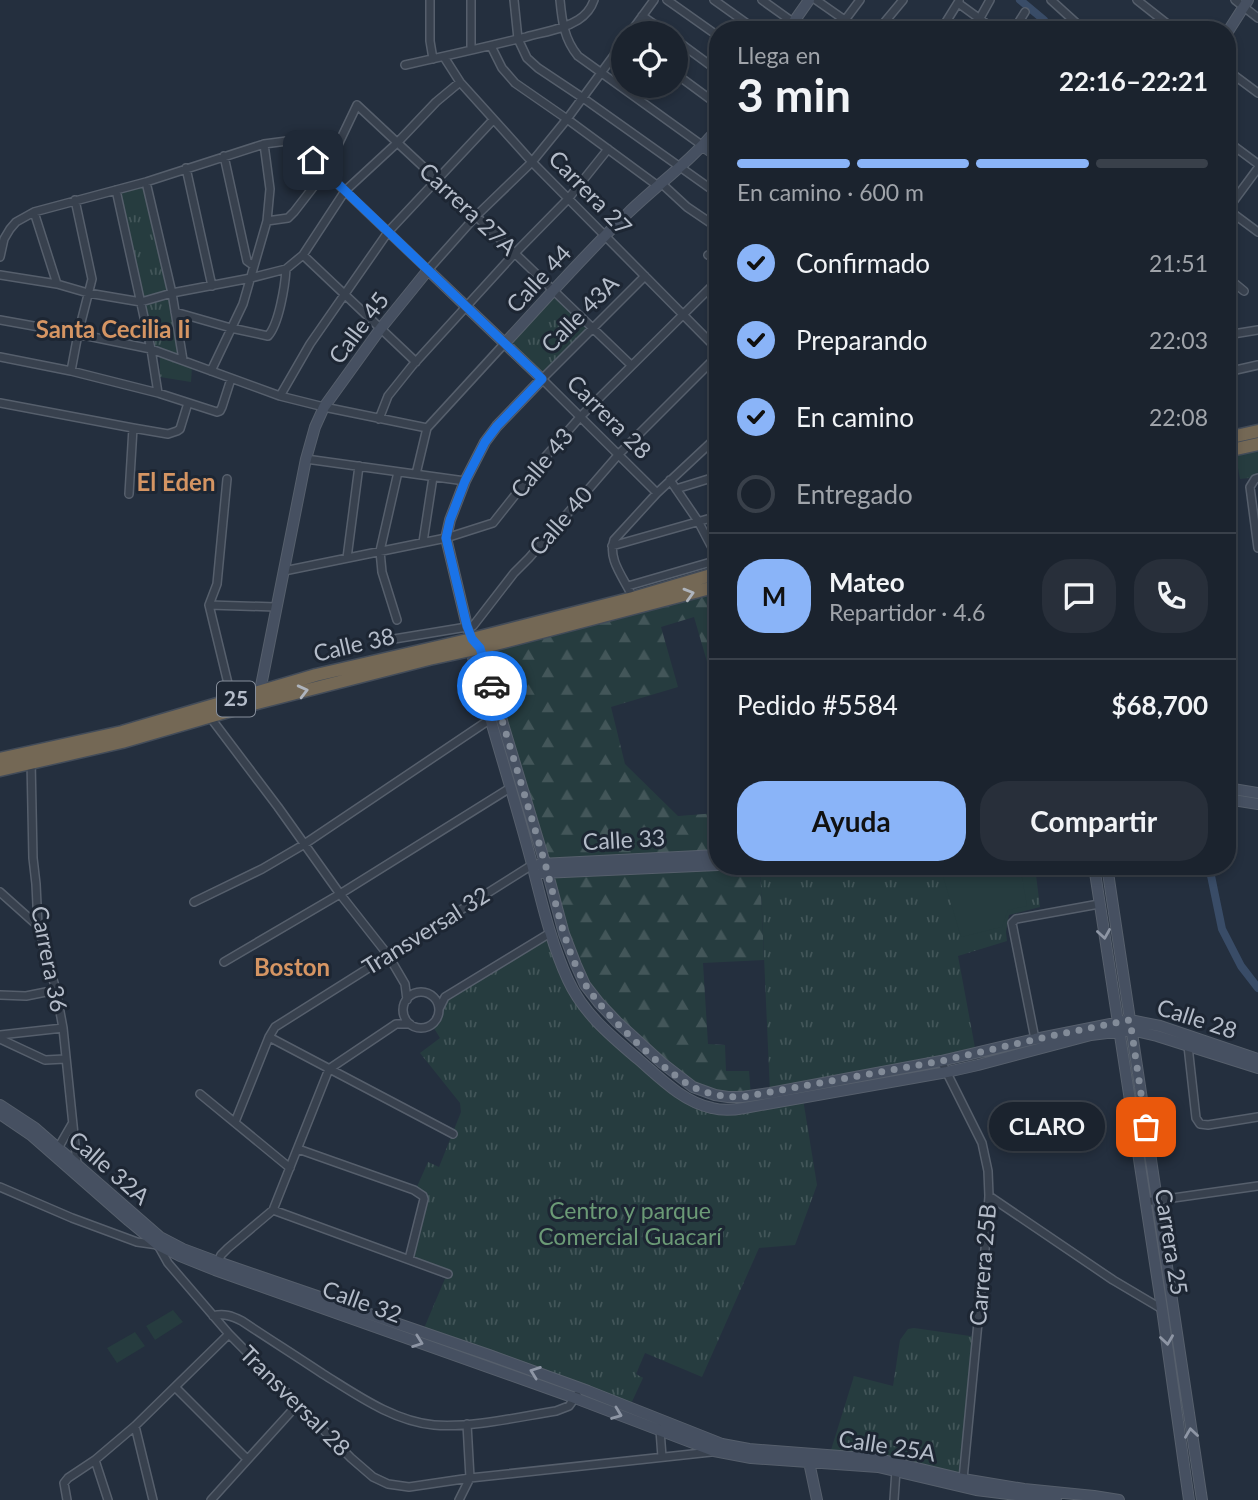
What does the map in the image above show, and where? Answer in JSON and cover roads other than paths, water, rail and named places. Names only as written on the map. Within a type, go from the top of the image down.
[{"type":"highway","points":[[1236,436],[1258,430]]},
{"type":"highway","points":[[1236,450],[1258,444]]},
{"type":"highway","name":"Calle 38","points":[[474,646],[630,592],[709,575]]},
{"type":"highway","name":"Calle 38","points":[[0,760],[31,758],[122,741],[210,717],[316,675],[474,646],[709,588]]},
{"type":"highway","name":"Calle 38","points":[[0,770],[31,758],[232,700],[258,697]]},
{"type":"street","points":[[430,0],[433,59]]},
{"type":"street","points":[[471,0],[471,49]]},
{"type":"street","points":[[514,0],[518,39],[527,58],[709,187]]},
{"type":"street","points":[[560,0],[563,27],[569,45],[578,56],[709,150]]},
{"type":"street","points":[[405,65],[563,27],[589,12],[594,0]]},
{"type":"street","points":[[638,21],[654,0]]},
{"type":"street","points":[[667,0],[709,30]]},
{"type":"street","points":[[714,0],[743,21]]},
{"type":"street","points":[[762,0],[785,21]]},
{"type":"street","points":[[794,21],[810,0]]},
{"type":"street","points":[[816,0],[845,20],[860,0]]},
{"type":"street","points":[[886,21],[904,0]]},
{"type":"street","points":[[979,18],[990,0]]},
{"type":"street","points":[[1051,0],[1074,21]]},
{"type":"street","points":[[1136,0],[1163,21]]},
{"type":"street","points":[[947,21],[959,2],[983,21]]},
{"type":"street","points":[[1233,21],[1242,2],[1258,18]]},
{"type":"street","points":[[1020,21],[1025,12]]},
{"type":"street","points":[[642,16],[649,21]]},
{"type":"street","points":[[491,46],[502,68],[531,96],[709,222]]},
{"type":"street","points":[[688,49],[709,64]]},
{"type":"street","name":"Carrera 27","points":[[444,57],[460,82],[532,162],[709,341]]},
{"type":"street","name":"Calle 45","points":[[258,697],[306,458],[324,407],[381,328],[428,270],[476,216],[532,162],[611,59]]},
{"type":"street","points":[[1236,76],[1258,93]]},
{"type":"street","points":[[0,275],[141,302],[286,269],[303,255],[345,191],[460,82]]},
{"type":"street","points":[[688,83],[709,98]]},
{"type":"street","name":"Carrera 27A","points":[[325,172],[357,105],[631,365]]},
{"type":"street","points":[[280,396],[310,344],[388,232],[493,120]]},
{"type":"street","name":"Calle 44","points":[[416,474],[427,428],[605,236],[709,139]]},
{"type":"street","name":"Carrera 28","points":[[264,145],[287,141],[301,149],[505,342],[657,493]]},
{"type":"street","points":[[0,257],[4,239],[10,229],[16,222],[34,212],[146,182],[264,145],[270,189],[267,221],[243,304],[211,371]]},
{"type":"street","points":[[1236,148],[1258,166],[1236,197]]},
{"type":"street","points":[[379,419],[388,396],[416,362],[568,199],[608,149]]},
{"type":"street","points":[[224,156],[247,261],[254,266]]},
{"type":"street","points":[[186,168],[212,286]]},
{"type":"street","points":[[267,221],[288,218],[325,172]]},
{"type":"street","points":[[146,182],[172,293],[183,360]]},
{"type":"street","points":[[116,190],[158,393]]},
{"type":"street","points":[[71,371],[92,279],[75,200]]},
{"type":"street","points":[[34,212],[57,285]]},
{"type":"street","points":[[1236,216],[1258,232]]},
{"type":"street","points":[[303,255],[416,362]]},
{"type":"street","points":[[175,312],[263,337],[268,336],[272,332],[282,296],[286,269]]},
{"type":"street","name":"Calle 43A","points":[[474,646],[446,538],[452,512],[465,481],[485,442],[497,426],[645,276]]},
{"type":"street","points":[[1236,284],[1244,291]]},
{"type":"street","name":"Calle 43","points":[[284,571],[446,538],[493,523],[581,416],[709,288]]},
{"type":"street","points":[[0,320],[151,349],[280,396],[427,428]]},
{"type":"street","points":[[1236,334],[1258,330]]},
{"type":"street","points":[[0,358],[71,371],[158,393],[214,412],[220,411],[231,379]]},
{"type":"street","name":"Calle 40","points":[[467,626],[476,623],[514,573],[619,454],[709,364]]},
{"type":"street","points":[[1236,370],[1258,365]]},
{"type":"street","points":[[0,402],[168,434],[177,432],[183,423],[188,403]]},
{"type":"street","points":[[129,494],[133,428]]},
{"type":"street","points":[[709,444],[657,493],[619,533],[612,546],[612,557],[630,592],[709,563]]},
{"type":"street","points":[[306,458],[465,481]]},
{"type":"street","points":[[347,558],[359,466]]},
{"type":"street","points":[[397,621],[382,572],[380,551],[398,472]]},
{"type":"street","points":[[423,542],[433,477]]},
{"type":"street","points":[[1258,478],[1252,482],[1250,492],[1258,548]]},
{"type":"street","points":[[227,479],[217,584],[209,605],[232,700]]},
{"type":"street","points":[[676,489],[709,479]]},
{"type":"street","points":[[670,480],[709,542]]},
{"type":"street","points":[[612,546],[709,518]]},
{"type":"street","points":[[209,605],[276,607]]},
{"type":"street","points":[[382,641],[467,626]]},
{"type":"street","name":"Calle 28","points":[[474,646],[489,720],[510,788],[530,870],[569,982],[602,1028],[687,1098],[713,1109],[744,1108],[947,1072],[1119,1026]]},
{"type":"street","name":"Calle 28","points":[[474,646],[546,868],[564,934],[585,985],[617,1022],[693,1087],[715,1095],[742,1097],[941,1061],[1035,1039],[1145,1022],[1258,1059]]},
{"type":"street","points":[[210,717],[278,807],[303,845],[388,955],[405,984],[407,1000]]},
{"type":"street","points":[[194,902],[262,869],[303,845],[489,720]]},
{"type":"street","name":"Carrera 36","points":[[31,758],[33,858],[38,926],[56,990],[63,1028],[77,1164]]},
{"type":"street","points":[[224,962],[340,894],[510,788]]},
{"type":"street","points":[[1236,789],[1258,793]]},
{"type":"street","points":[[1236,800],[1258,804]]},
{"type":"street","name":"Calle 33","points":[[530,870],[709,856]]},
{"type":"street","name":"Calle 33","points":[[546,868],[709,865]]},
{"type":"street","name":"Transversal 32","points":[[235,1122],[268,1037],[275,1027],[530,870]]},
{"type":"street","name":"Carrera 25","points":[[1095,875],[1189,1500]]},
{"type":"street","name":"Carrera 25","points":[[1108,875],[1202,1500]]},
{"type":"street","points":[[0,892],[38,926]]},
{"type":"street","points":[[1035,1039],[1012,923],[1016,919],[1099,904]]},
{"type":"street","points":[[403,1008],[405,1018],[410,1024],[426,1028],[435,1021],[445,997],[550,933]]},
{"type":"street","points":[[405,984],[429,995],[445,997]]},
{"type":"street","points":[[0,995],[26,996],[56,990]]},
{"type":"street","points":[[216,1266],[228,1248],[274,1210],[330,1069],[396,1024],[407,1000],[420,992]]},
{"type":"street","points":[[429,995],[439,1009]]},
{"type":"street","points":[[396,1024],[410,1024]]},
{"type":"street","name":"Calle 28","points":[[1130,1025],[1258,1068]]},
{"type":"street","points":[[0,1037],[63,1028]]},
{"type":"street","points":[[0,1037],[45,1060],[65,1059]]},
{"type":"street","points":[[268,1037],[453,1133]]},
{"type":"street","points":[[1188,1046],[1196,1118],[1200,1124],[1258,1117]]},
{"type":"street","name":"Carrera 25B","points":[[941,1061],[982,1143],[988,1171],[989,1196],[963,1479]]},
{"type":"street","points":[[200,1094],[290,1168]]},
{"type":"street","name":"Calle 32A","points":[[0,1105],[36,1128],[160,1237],[196,1254]]},
{"type":"street","name":"Calle 32A","points":[[0,1114],[59,1147],[129,1222],[158,1245]]},
{"type":"street","points":[[59,1147],[72,1124]]},
{"type":"street","points":[[59,1147],[69,1139],[74,1142]]},
{"type":"street","points":[[298,1149],[419,1193],[424,1199],[409,1259]]},
{"type":"street","points":[[1145,1202],[1258,1186]]},
{"type":"street","name":"Calle 32","points":[[0,1187],[72,1219],[137,1242],[158,1245],[180,1256],[216,1266],[578,1393],[661,1426],[714,1451]]},
{"type":"street","points":[[989,1196],[1113,1280],[1162,1309]]},
{"type":"street","points":[[274,1210],[447,1274]]},
{"type":"street","points":[[135,1215],[158,1245],[196,1254]]},
{"type":"street","name":"Transversal 28","points":[[158,1245],[168,1263],[213,1316],[297,1405],[358,1464],[388,1484],[409,1487],[714,1451]]},
{"type":"street","name":"Calle 32","points":[[196,1254],[216,1266]]},
{"type":"street","points":[[213,1316],[232,1316],[242,1321],[358,1396],[410,1421],[435,1425],[467,1424],[556,1412],[565,1409],[578,1393]]},
{"type":"street","points":[[67,1500],[64,1483],[68,1478],[95,1460],[135,1426],[229,1334]]},
{"type":"street","points":[[175,1387],[247,1459]]},
{"type":"street","points":[[211,1500],[297,1405]]},
{"type":"street","points":[[460,1500],[470,1478],[467,1424]]},
{"type":"street","points":[[135,1426],[153,1500]]},
{"type":"street","points":[[661,1426],[662,1457]]},
{"type":"street","name":"Calle 25A","points":[[661,1426],[732,1447],[879,1460],[963,1479],[1119,1500]]},
{"type":"street","name":"Calle 25A","points":[[714,1451],[751,1458],[878,1467],[976,1490],[1056,1500]]},
{"type":"street","points":[[95,1460],[108,1500]]},
{"type":"street","points":[[809,1462],[817,1500]]},
{"type":"street","points":[[894,1500],[896,1470]]},
{"type":"street","points":[[909,1473],[960,1482],[963,1479]]},
{"type":"waterway","points":[[1020,0],[1045,21]]},
{"type":"waterway","points":[[1211,875],[1222,929],[1241,966],[1258,988]]},
{"type":"place","name":"CLARO","points":[[1146,1127]]},
{"type":"district","name":"Santa Cecilia Ii","points":[[113,330]]},
{"type":"district","name":"El Eden","points":[[176,483]]},
{"type":"district","name":"Boston","points":[[292,968]]},
{"type":"park label","name":"Centro y parque Comercial Guacarí","points":[[630,1224]]}]
